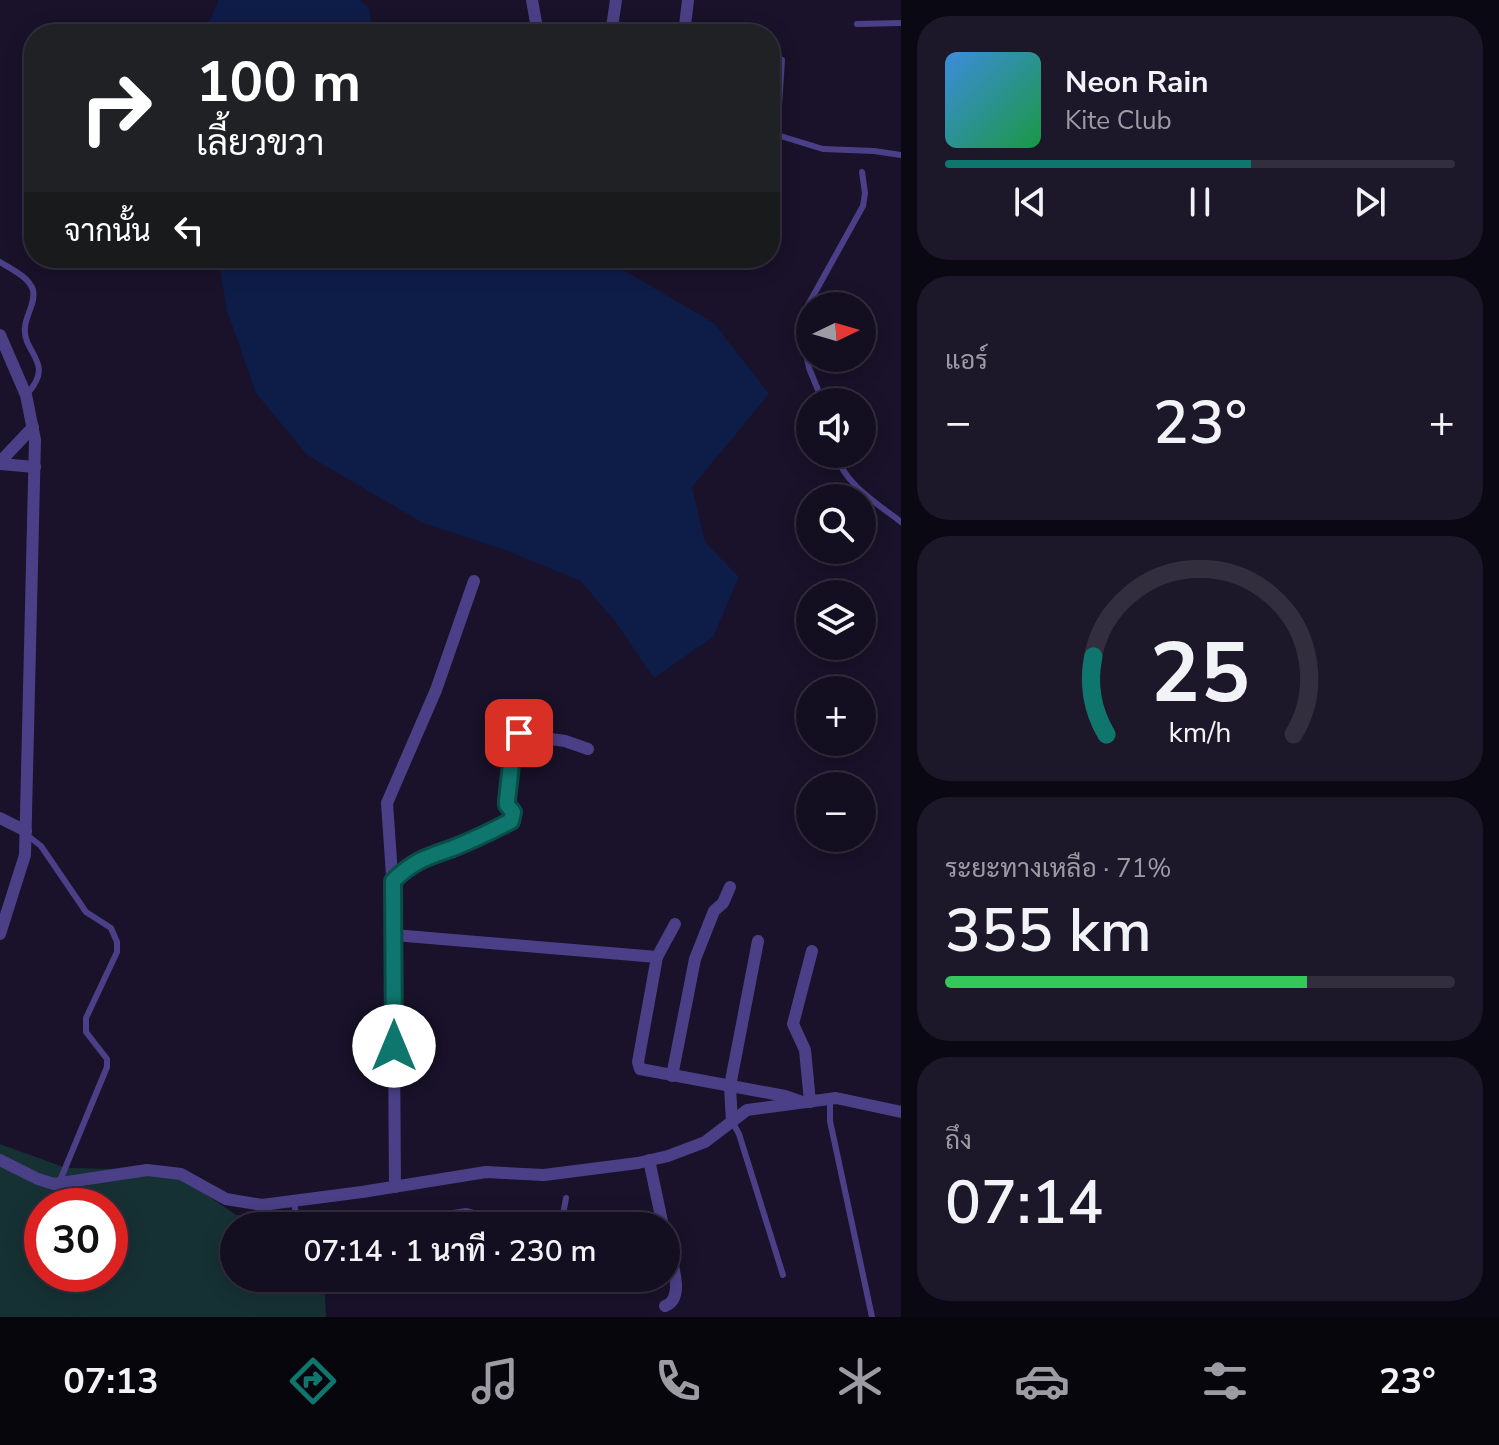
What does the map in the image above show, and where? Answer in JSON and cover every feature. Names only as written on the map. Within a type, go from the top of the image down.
[{"type":"street","points":[[532,0],[536,24]]},
{"type":"street","points":[[612,24],[616,0]]},
{"type":"street","points":[[685,24],[688,0]]},
{"type":"street","points":[[0,335],[26,395],[35,440],[25,855],[6,896],[0,934]]},
{"type":"street","points":[[0,463],[33,427]]},
{"type":"street","points":[[0,463],[35,467]]},
{"type":"street","points":[[395,1187],[393,881],[387,803],[436,690],[474,581]]},
{"type":"street","points":[[393,881],[424,858],[511,821],[513,812],[507,801],[516,734],[565,741],[588,749]]},
{"type":"street","points":[[0,818],[26,832]]},
{"type":"street","points":[[672,1076],[695,959],[714,911],[723,903],[730,887]]},
{"type":"street","points":[[675,924],[657,957],[638,1062],[640,1069],[807,1102]]},
{"type":"street","points":[[394,935],[657,957]]},
{"type":"street","points":[[732,1122],[730,1086],[758,941]]},
{"type":"street","points":[[807,1102],[805,1050],[793,1024],[812,951]]},
{"type":"street","points":[[0,1160],[54,1184],[147,1170],[181,1174],[226,1199],[262,1205],[486,1172],[544,1175],[638,1163],[705,1142],[747,1110],[836,1098],[901,1112]]},
{"type":"street","points":[[649,1160],[660,1212]]},
{"type":"street","points":[[665,1306],[675,1299],[676,1292]]},
{"type":"lane","points":[[857,24],[901,23]]},
{"type":"lane","points":[[780,90],[782,60]]},
{"type":"lane","points":[[780,136],[823,149],[901,155]]},
{"type":"lane","points":[[817,388],[802,335],[808,305],[863,206],[862,172]]},
{"type":"lane","points":[[0,262],[27,280],[33,290],[24,330],[38,364],[38,376],[35,386],[26,395]]},
{"type":"lane","points":[[843,468],[852,483],[901,522]]},
{"type":"lane","points":[[26,832],[41,846],[86,912],[111,928],[117,942],[117,952],[86,1018],[86,1032],[107,1059],[107,1067],[59,1183]]},
{"type":"lane","points":[[830,1099],[830,1121],[872,1317]]},
{"type":"lane","points":[[732,1122],[739,1134],[783,1275]]},
{"type":"lane","points":[[564,1212],[566,1198]]},
{"type":"lane","points":[[294,1201],[296,1212]]},
{"type":"green space","points":[[0,1144],[66,1168],[171,1170],[232,1212],[220,1212],[220,1292],[325,1292],[326,1317],[0,1317]]},
{"type":"water","points":[[219,0],[360,0],[370,10],[371,24],[208,24]]},
{"type":"water","points":[[220,268],[620,268],[714,323],[769,394],[692,487],[705,542],[739,577],[713,637],[654,678],[617,624],[581,581],[505,550],[423,523],[307,455],[256,393],[227,311]]},
{"type":"route","points":[[394,1046],[393,881],[424,858],[511,821],[513,812],[507,801],[514,736],[519,733]]}]
